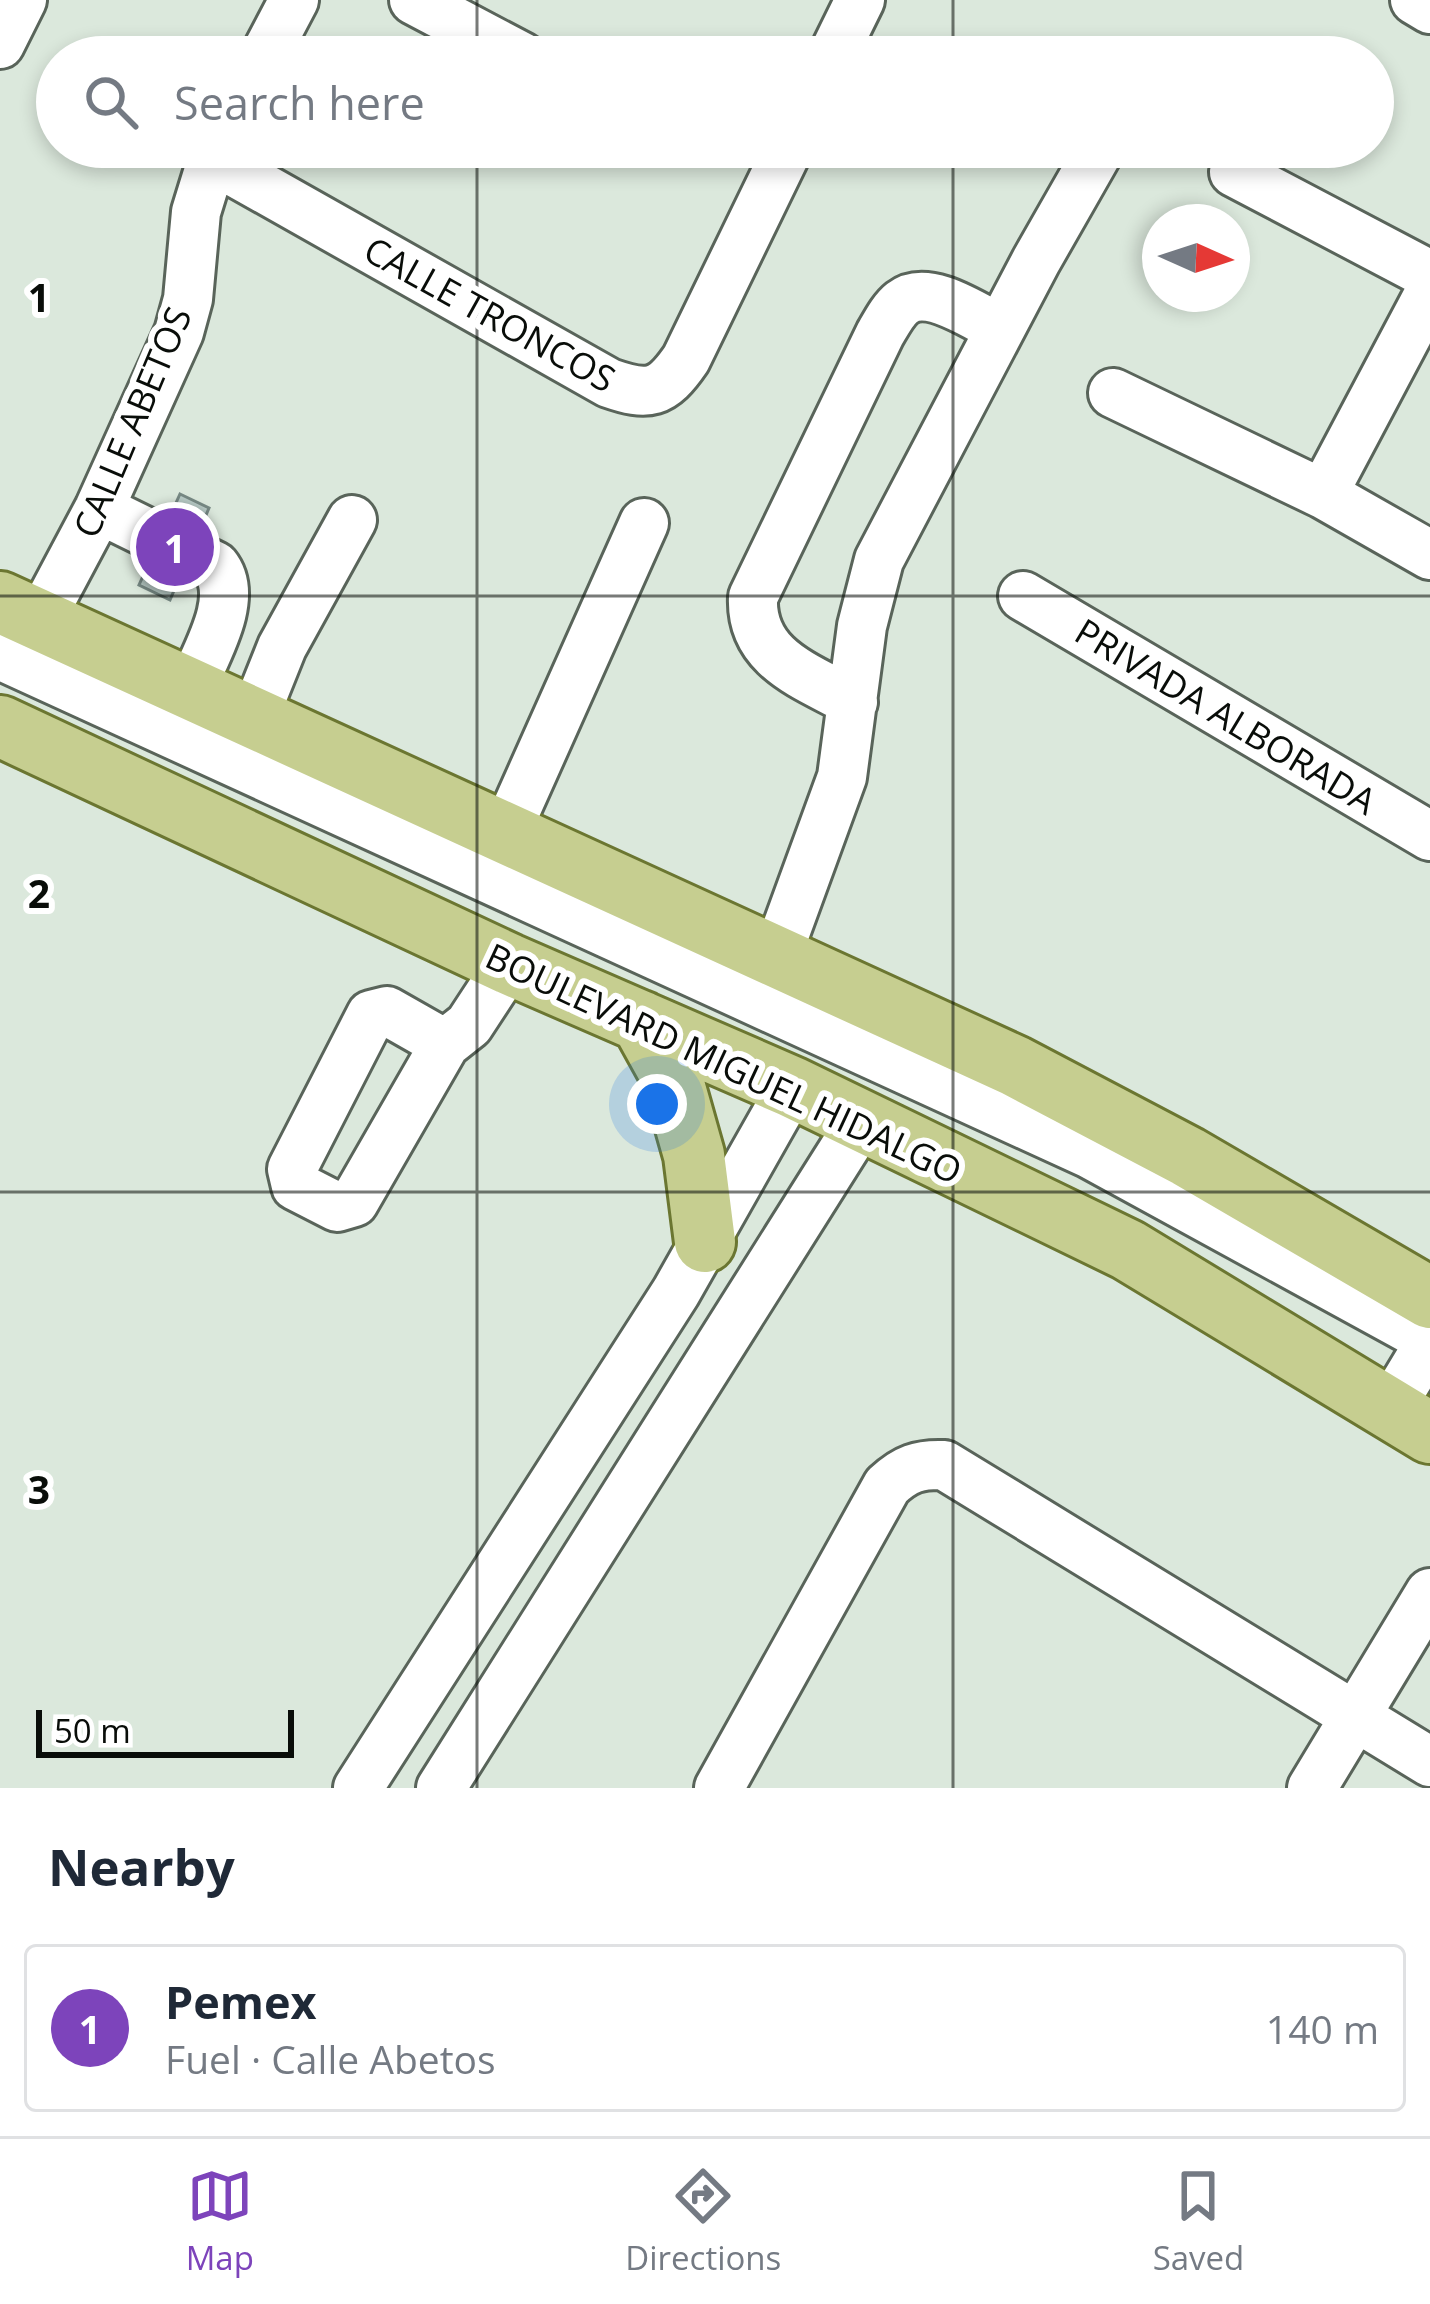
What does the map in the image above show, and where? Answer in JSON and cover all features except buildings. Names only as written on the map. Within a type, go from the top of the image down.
[{"type":"main road","points":[[13,626],[191,689],[777,955],[1104,1110],[1430,1298]]},
{"type":"main road","name":"BOULEVARD MIGUEL HIDALGO","points":[[0,726],[509,964],[792,1087],[1128,1250],[1409,1422]]},
{"type":"main road","points":[[641,1022],[678,1096],[694,1155],[705,1242]]},
{"type":"street","points":[[0,44],[22,0]]},
{"type":"street","points":[[275,36],[294,0]]},
{"type":"street","points":[[414,0],[482,36]]},
{"type":"street","points":[[842,36],[860,0]]},
{"type":"street","points":[[1415,0],[1430,8]]},
{"type":"street","name":"CALLE ABETOS","points":[[13,626],[99,508],[179,332],[188,298],[196,212],[209,168]]},
{"type":"street","name":"CALLE TRONCOS","points":[[239,168],[609,383],[645,391],[659,389],[671,380],[686,359],[779,168]]},
{"type":"street","points":[[777,955],[838,793],[862,626],[880,560],[1089,168]]},
{"type":"street","points":[[1234,172],[1430,274]]},
{"type":"street","points":[[1323,494],[1430,292]]},
{"type":"street","points":[[853,702],[764,647],[753,622],[753,597],[880,334],[900,304],[912,298],[936,299],[1000,329]]},
{"type":"street","points":[[1113,393],[1323,494],[1430,555]]},
{"type":"street","points":[[99,508],[215,566],[223,575],[225,599],[191,689]]},
{"type":"street","points":[[254,717],[282,646],[352,520]]},
{"type":"street","points":[[506,832],[644,523]]},
{"type":"street","name":"PRIVADA ALBORADA","points":[[1022,596],[1430,836]]},
{"type":"street","points":[[13,626],[1090,1154],[1430,1341],[1409,1422]]},
{"type":"street","points":[[0,702],[37,707],[132,746],[866,1079],[930,1124],[982,1182]]},
{"type":"street","points":[[445,1044],[469,1025],[509,964]]},
{"type":"street","points":[[358,1788],[705,1242],[792,1087]]},
{"type":"street","points":[[441,1788],[861,1122]]},
{"type":"street","points":[[719,1788],[887,1486],[904,1470],[925,1464],[944,1465],[1430,1762]]},
{"type":"street","points":[[1312,1788],[1430,1593]]},
{"type":"street","points":[[459,1633],[515,1668]]},
{"type":"place","name":"Pemex","points":[[175,547]]}]
